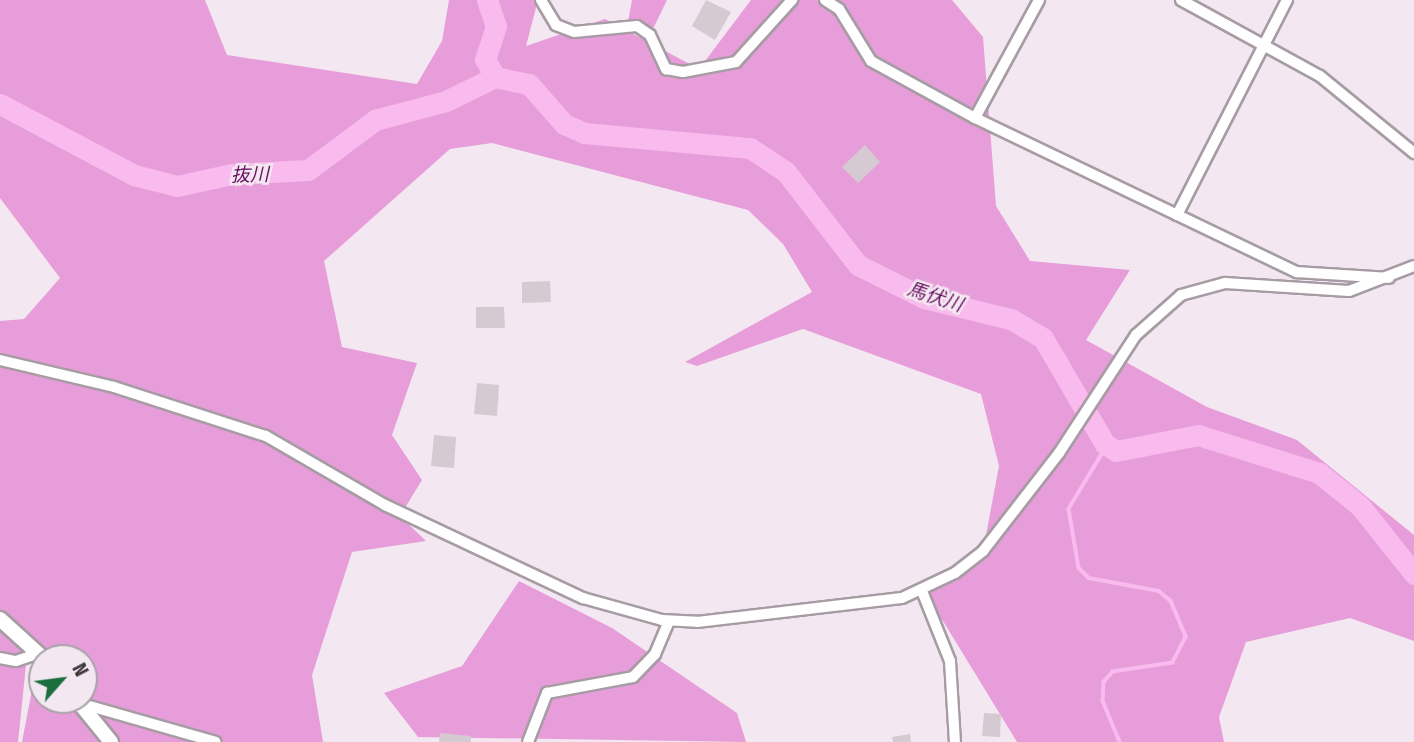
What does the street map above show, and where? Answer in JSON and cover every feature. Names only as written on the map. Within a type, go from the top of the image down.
[{"type":"main road","points":[[0,619],[28,644]]},
{"type":"main road","points":[[88,714],[111,742]]},
{"type":"street","points":[[541,0],[556,24],[574,32],[637,26],[650,35],[666,69],[683,72],[736,62],[792,0]]},
{"type":"street","points":[[825,0],[839,9],[871,61],[975,118],[1297,272],[1392,278]]},
{"type":"street","points":[[975,118],[1039,0]]},
{"type":"street","points":[[1181,0],[1265,43],[1368,110],[1414,153]]},
{"type":"street","points":[[1177,215],[1287,0]]},
{"type":"street","points":[[0,360],[114,387],[266,436],[385,505],[583,598],[669,621],[827,609],[922,591],[983,551],[1059,453],[1096,393],[1152,316],[1181,295],[1225,283],[1349,291],[1392,278],[1414,266]]},
{"type":"street","points":[[922,591],[950,661],[956,742]]},
{"type":"street","points":[[527,742],[547,693],[633,677],[655,654],[669,621]]},
{"type":"street","points":[[0,658],[16,661],[28,659]]},
{"type":"street","points":[[98,706],[188,729],[216,742]]},
{"type":"shaded area","points":[[0,0],[205,0],[227,55],[417,84],[442,41],[449,0],[538,0],[526,46],[605,19],[699,69],[751,0],[952,0],[983,37],[996,206],[1030,261],[1130,270],[1086,340],[1207,407],[1297,440],[1414,535],[1414,641],[1350,618],[1246,642],[1219,717],[1224,742],[1017,742],[943,621],[919,600],[983,551],[999,466],[981,394],[803,329],[697,366],[685,362],[812,292],[783,244],[748,210],[492,143],[450,149],[324,261],[342,347],[417,363],[392,435],[422,480],[400,516],[426,541],[352,552],[312,675],[323,742],[22,742],[28,711],[28,714],[98,714],[98,644],[41,644],[0,611],[0,321],[24,319],[60,278],[0,198]]},
{"type":"shaded area","points":[[632,0],[667,0],[650,35],[628,22]]},
{"type":"shaded area","points":[[519,581],[612,628],[737,713],[746,742],[418,737],[384,693],[462,666]]},
{"type":"shaded area","points":[[0,624],[28,646],[18,742],[0,742]]},
{"type":"building","points":[[706,0],[731,12],[715,40],[692,26]]},
{"type":"building","points":[[865,145],[880,162],[858,183],[842,167]]},
{"type":"building","points":[[550,281],[551,302],[522,303],[522,282]]},
{"type":"building","points":[[476,307],[504,307],[505,328],[476,328]]},
{"type":"building","points":[[477,383],[499,385],[497,416],[474,414]]},
{"type":"building","points":[[434,435],[456,437],[454,468],[431,466]]},
{"type":"building","points":[[984,713],[1001,714],[1000,737],[982,736]]},
{"type":"building","points":[[440,733],[471,736],[471,742],[439,742]]},
{"type":"building","points":[[910,734],[911,742],[893,742],[892,737]]},
{"type":"waterway","name":"馬伏川","points":[[487,0],[496,26],[485,59],[495,77]]},
{"type":"waterway","name":"馬伏川","points":[[0,104],[134,175],[177,186],[232,174],[308,170],[375,120],[446,101],[495,77],[529,84],[564,124],[584,133],[750,148],[786,172],[858,265],[924,298],[1011,319],[1043,338],[1105,444],[1116,451],[1198,435],[1319,473],[1360,506],[1414,574]]},
{"type":"waterway","points":[[1107,446],[1069,509],[1079,568],[1089,578],[1159,591],[1171,601],[1186,637],[1173,663],[1113,672],[1104,682],[1103,701],[1120,742]]},
{"type":"water label","name":"抜川","points":[[250,175]]}]
